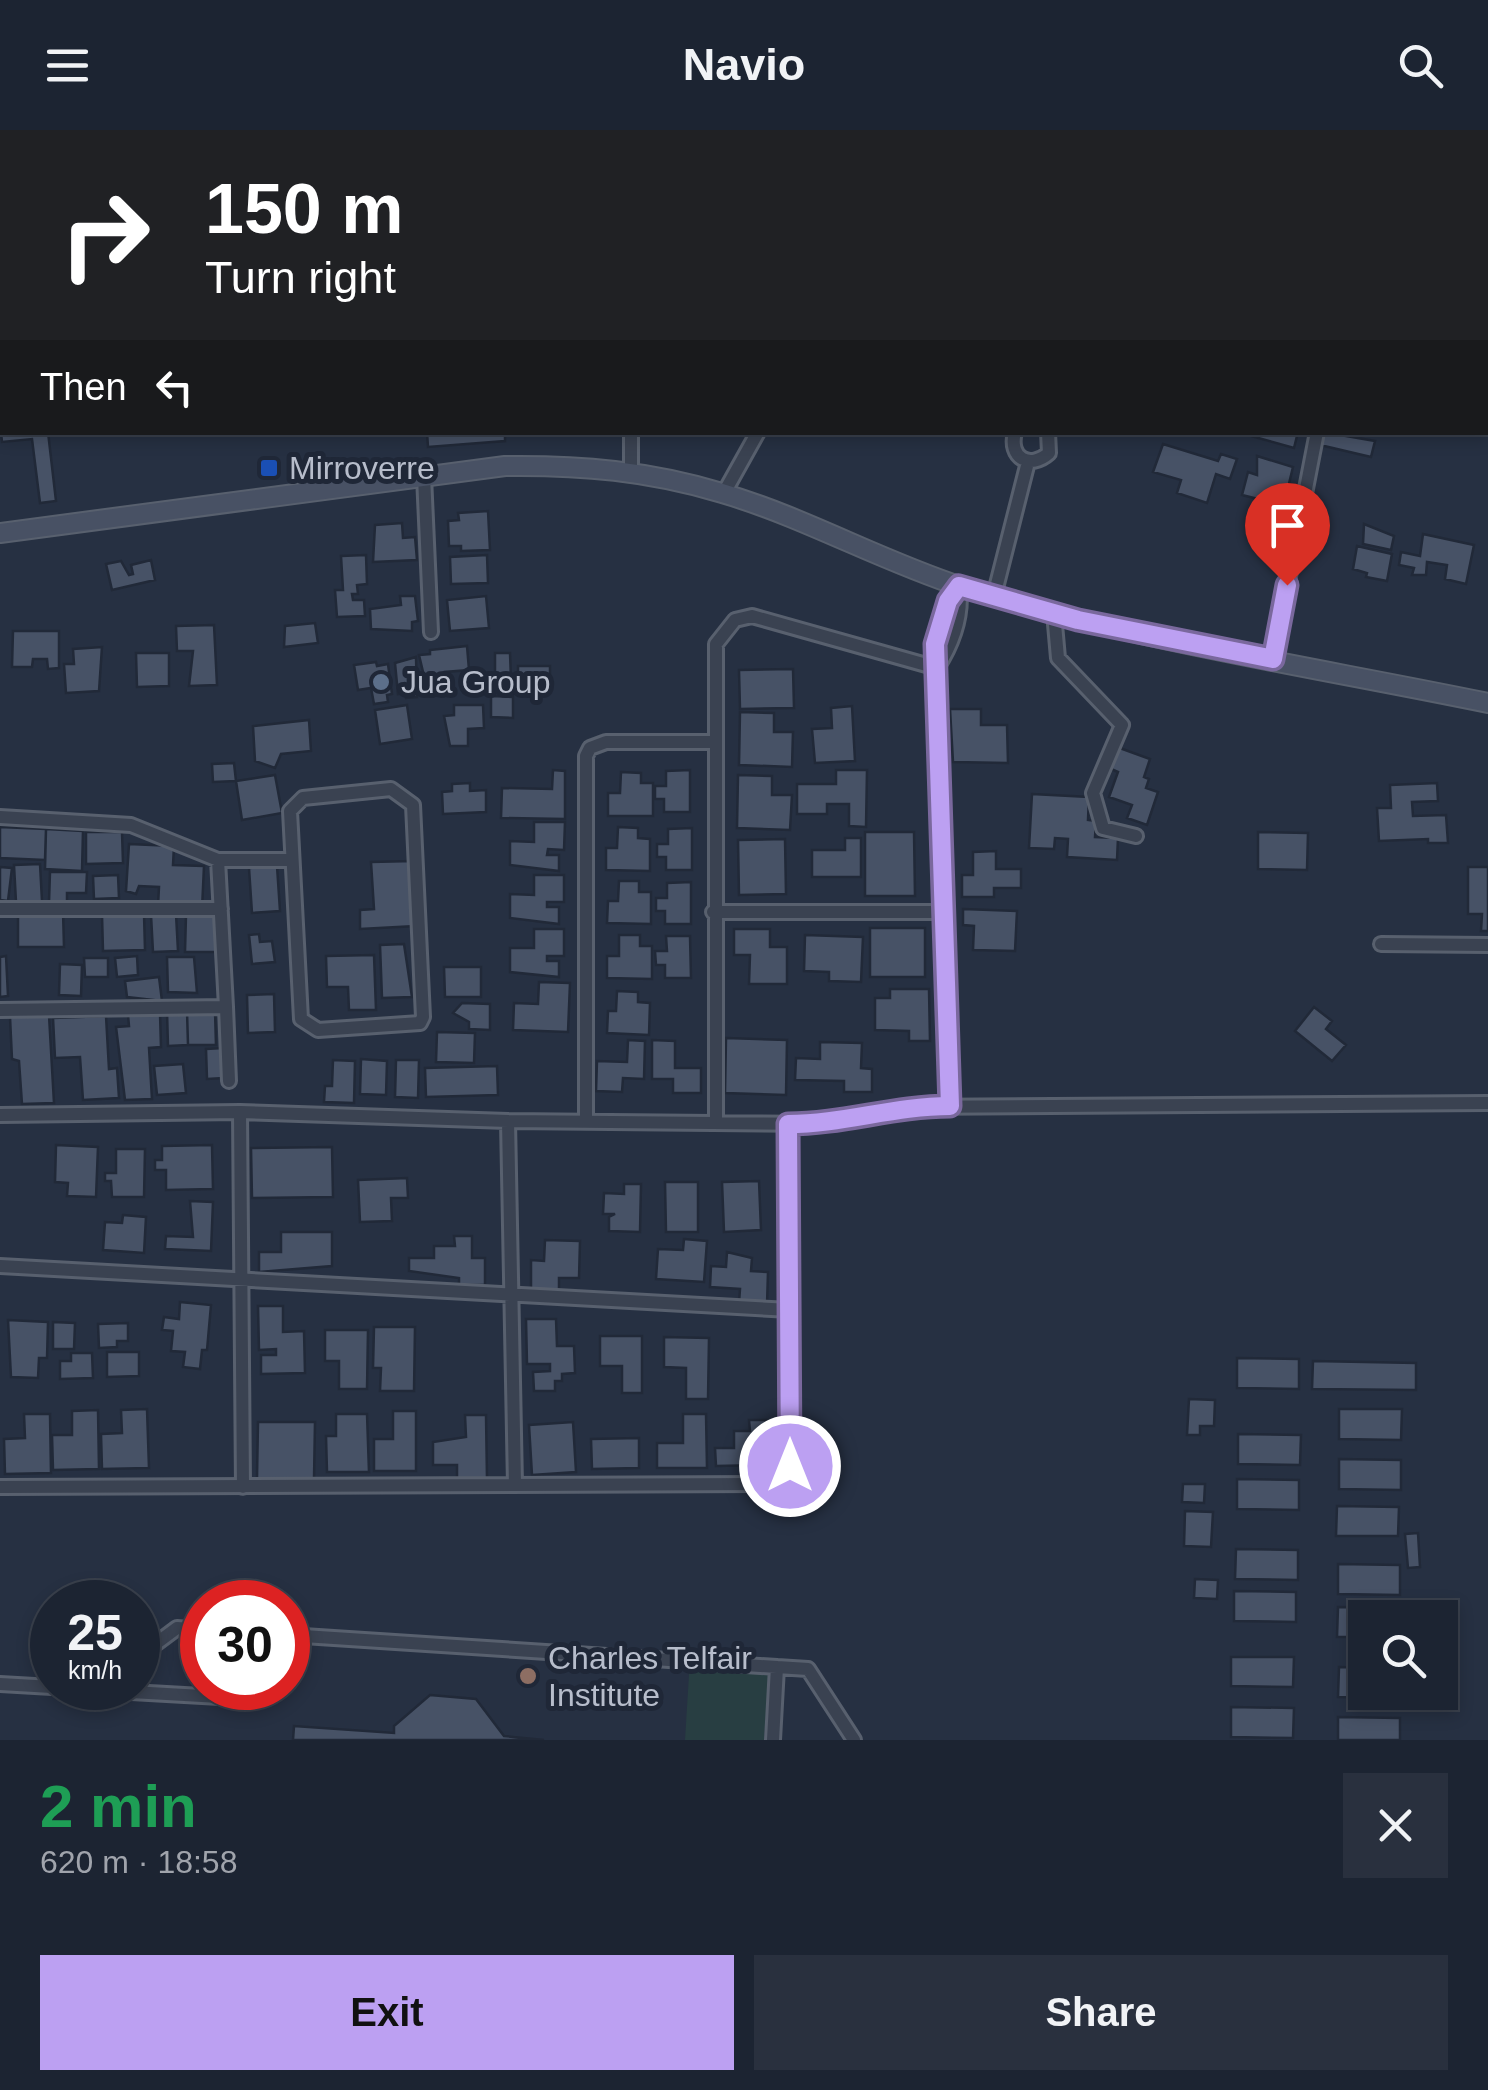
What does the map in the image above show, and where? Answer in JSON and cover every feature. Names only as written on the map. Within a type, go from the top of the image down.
[{"type":"main road","points":[[0,532],[505,466],[584,465],[632,471],[724,493],[959,586],[1054,613],[1488,702]]},
{"type":"street","points":[[631,435],[632,471]]},
{"type":"street","points":[[724,493],[756,435]]},
{"type":"street","points":[[1014,435],[1012,445],[1017,456],[1028,462],[1040,461],[1049,453],[1048,435]]},
{"type":"street","points":[[1273,659],[1316,435]]},
{"type":"street","points":[[994,596],[1028,462]]},
{"type":"street","points":[[424,476],[430,632]]},
{"type":"street","points":[[950,1106],[935,644],[948,601],[959,586]]},
{"type":"street","points":[[1054,613],[1058,658],[1122,724],[1094,793],[1103,828],[1136,836]]},
{"type":"street","points":[[716,1123],[712,912],[716,644],[734,620],[752,616],[937,668]]},
{"type":"street","points":[[586,1122],[586,756],[590,748],[606,742],[714,742]]},
{"type":"street","points":[[391,789],[406,795],[413,804],[424,1010],[420,1023],[318,1030],[300,1019],[292,860],[290,811],[302,798],[391,789]]},
{"type":"street","points":[[0,817],[131,825],[218,860],[292,860]]},
{"type":"street","points":[[218,860],[229,1081]]},
{"type":"street","points":[[0,909],[221,909]]},
{"type":"street","points":[[712,912],[942,912]]},
{"type":"street","points":[[1381,944],[1488,945]]},
{"type":"street","points":[[0,1010],[226,1007]]},
{"type":"street","points":[[0,1116],[240,1112],[508,1122],[828,1124],[905,1107],[1488,1103]]},
{"type":"street","points":[[240,1112],[243,1486]]},
{"type":"street","points":[[508,1122],[515,1486]]},
{"type":"street","points":[[0,1488],[776,1484],[790,1466],[788,1124]]},
{"type":"street","points":[[0,1266],[790,1310]]},
{"type":"street","points":[[310,1636],[808,1669],[854,1740]]},
{"type":"street","points":[[772,1740],[777,1668]]},
{"type":"street","points":[[0,1684],[30,1686]]},
{"type":"green space","points":[[690,1658],[770,1664],[764,1740],[685,1740]]},
{"type":"building","points":[[1,435],[48,435],[56,501],[40,503],[32,439],[2,442]]},
{"type":"building","points":[[427,435],[505,435],[505,441],[428,447]]},
{"type":"building","points":[[1248,435],[1297,435],[1294,448]]},
{"type":"building","points":[[1322,435],[1375,441],[1371,457],[1320,445]]},
{"type":"building","points":[[1163,444],[1218,461],[1221,454],[1237,459],[1230,479],[1216,474],[1207,503],[1177,493],[1181,480],[1153,472]]},
{"type":"building","points":[[1257,456],[1293,467],[1285,500],[1264,493],[1262,500],[1242,495],[1248,472],[1257,475]]},
{"type":"building","points":[[488,511],[490,550],[461,551],[461,546],[449,546],[448,521],[459,520],[458,513]]},
{"type":"building","points":[[402,523],[403,538],[415,537],[417,560],[373,562],[375,525]]},
{"type":"building","points":[[1364,524],[1394,536],[1391,550],[1363,544]]},
{"type":"building","points":[[1423,534],[1474,545],[1466,584],[1445,579],[1447,565],[1427,562],[1426,575],[1412,575],[1414,568],[1399,565],[1401,552],[1420,556]]},
{"type":"building","points":[[1357,546],[1392,554],[1387,581],[1366,577],[1367,573],[1353,569]]},
{"type":"building","points":[[366,555],[367,584],[357,585],[358,594],[352,594],[353,600],[364,600],[365,616],[337,617],[335,590],[343,590],[341,556]]},
{"type":"building","points":[[487,555],[488,583],[451,584],[450,557]]},
{"type":"building","points":[[151,560],[155,580],[112,590],[106,564],[121,561],[129,575],[133,574],[131,565]]},
{"type":"building","points":[[400,596],[415,596],[418,621],[412,622],[412,631],[371,629],[370,609],[401,605]]},
{"type":"building","points":[[486,596],[489,628],[450,631],[447,600]]},
{"type":"building","points":[[315,623],[318,643],[284,647],[285,626]]},
{"type":"building","points":[[214,625],[217,685],[189,686],[193,651],[177,651],[176,626]]},
{"type":"building","points":[[13,631],[59,631],[59,668],[48,669],[47,659],[33,659],[32,667],[12,667]]},
{"type":"building","points":[[467,646],[469,670],[445,672],[447,691],[428,693],[419,655]]},
{"type":"building","points":[[102,647],[99,691],[66,693],[64,664],[74,664],[73,649]]},
{"type":"building","points":[[136,653],[169,653],[169,686],[137,687]]},
{"type":"building","points":[[495,653],[510,653],[511,680],[495,680]]},
{"type":"building","points":[[416,657],[417,697],[406,698],[405,693],[398,694],[395,663]]},
{"type":"building","points":[[376,662],[377,666],[388,664],[392,694],[387,695],[388,702],[374,704],[371,688],[358,690],[354,665]]},
{"type":"building","points":[[518,666],[550,666],[550,680],[518,680]]},
{"type":"building","points":[[793,669],[794,708],[740,709],[739,670]]},
{"type":"building","points":[[491,696],[513,697],[513,718],[491,717]]},
{"type":"building","points":[[407,705],[412,739],[380,744],[375,710]]},
{"type":"building","points":[[454,705],[483,705],[484,728],[468,729],[468,746],[450,746],[444,716],[454,715]]},
{"type":"building","points":[[852,706],[855,761],[815,763],[812,729],[832,728],[831,708]]},
{"type":"building","points":[[950,709],[981,709],[981,725],[1007,725],[1008,763],[953,762]]},
{"type":"building","points":[[740,712],[774,713],[774,732],[793,732],[792,767],[739,765]]},
{"type":"building","points":[[309,720],[311,751],[281,754],[275,768],[255,761],[253,726]]},
{"type":"building","points":[[1117,747],[1150,759],[1144,777],[1149,779],[1146,788],[1158,792],[1147,825],[1127,818],[1132,805],[1109,797],[1118,772],[1109,768]]},
{"type":"building","points":[[234,763],[236,781],[213,782],[212,764]]},
{"type":"building","points":[[553,770],[565,771],[565,819],[501,818],[502,788],[552,789]]},
{"type":"building","points":[[690,770],[690,812],[664,812],[664,799],[655,799],[655,786],[666,786],[666,771]]},
{"type":"building","points":[[836,770],[867,770],[866,827],[849,826],[849,804],[827,804],[827,814],[797,814],[797,784],[836,784]]},
{"type":"building","points":[[621,772],[641,773],[641,783],[653,783],[653,816],[608,816],[608,793],[620,793]]},
{"type":"building","points":[[275,775],[282,813],[242,820],[236,781]]},
{"type":"building","points":[[738,775],[772,776],[772,795],[792,795],[790,830],[737,828]]},
{"type":"building","points":[[470,783],[470,791],[486,790],[486,812],[443,814],[442,792],[452,791],[452,784]]},
{"type":"building","points":[[1437,783],[1438,801],[1412,802],[1413,816],[1446,815],[1448,843],[1428,843],[1428,839],[1379,841],[1377,808],[1391,808],[1390,785]]},
{"type":"building","points":[[1032,794],[1089,797],[1088,820],[1096,821],[1095,837],[1118,838],[1117,860],[1067,857],[1068,839],[1055,838],[1054,849],[1029,848]]},
{"type":"building","points":[[534,822],[565,822],[564,850],[548,849],[547,855],[559,855],[559,871],[510,865],[510,841],[534,842]]},
{"type":"building","points":[[0,827],[46,829],[45,860],[0,858]]},
{"type":"building","points":[[618,827],[638,828],[638,838],[650,839],[650,871],[606,870],[606,848],[617,848]]},
{"type":"building","points":[[692,828],[692,870],[666,870],[666,857],[657,857],[657,844],[668,844],[668,829]]},
{"type":"building","points":[[46,829],[83,831],[82,871],[45,869]]},
{"type":"building","points":[[86,832],[122,832],[123,863],[86,864]]},
{"type":"building","points":[[865,832],[914,832],[915,896],[865,896]]},
{"type":"building","points":[[1258,832],[1308,833],[1307,870],[1258,869]]},
{"type":"building","points":[[845,838],[861,838],[861,877],[812,877],[812,850],[845,850]]},
{"type":"building","points":[[785,839],[786,894],[739,895],[738,840]]},
{"type":"building","points":[[129,844],[174,846],[173,865],[204,866],[202,909],[158,906],[159,887],[139,886],[136,894],[126,891]]},
{"type":"building","points":[[996,851],[996,869],[1021,869],[1021,888],[994,888],[994,897],[962,897],[962,875],[973,875],[973,852]]},
{"type":"building","points":[[413,861],[416,926],[360,929],[360,910],[374,909],[371,862]]},
{"type":"building","points":[[40,864],[42,901],[16,902],[14,865]]},
{"type":"building","points":[[277,866],[280,911],[252,913],[249,868]]},
{"type":"building","points":[[0,867],[12,868],[8,901],[0,900]]},
{"type":"building","points":[[1468,867],[1488,867],[1488,931],[1481,931],[1482,914],[1468,914]]},
{"type":"building","points":[[50,872],[87,872],[86,893],[67,893],[67,903],[49,903]]},
{"type":"building","points":[[118,875],[119,898],[94,899],[93,876]]},
{"type":"building","points":[[534,875],[564,875],[564,902],[547,902],[547,907],[559,907],[559,924],[510,918],[510,894],[534,895]]},
{"type":"building","points":[[619,881],[639,881],[639,892],[651,892],[651,924],[607,923],[608,901],[618,901]]},
{"type":"building","points":[[691,882],[691,924],[665,924],[665,911],[656,911],[656,898],[667,898],[667,883]]},
{"type":"building","points":[[963,909],[1017,911],[1015,951],[973,950],[974,926],[963,925]]},
{"type":"building","points":[[63,911],[64,947],[18,947],[18,912]]},
{"type":"building","points":[[144,914],[145,950],[103,951],[102,915]]},
{"type":"building","points":[[176,914],[178,951],[153,952],[151,915]]},
{"type":"building","points":[[186,915],[215,917],[216,952],[185,952]]},
{"type":"building","points":[[870,928],[925,928],[925,977],[870,977]]},
{"type":"building","points":[[534,929],[564,929],[564,956],[547,956],[547,961],[559,961],[559,977],[510,972],[510,948],[534,948]]},
{"type":"building","points":[[734,929],[770,929],[770,947],[787,947],[787,984],[749,984],[750,955],[734,955]]},
{"type":"building","points":[[259,934],[260,942],[272,941],[275,962],[252,964],[249,935]]},
{"type":"building","points":[[619,935],[640,935],[640,946],[652,946],[652,979],[607,978],[607,956],[619,956]]},
{"type":"building","points":[[805,935],[863,937],[861,982],[829,981],[829,972],[804,971]]},
{"type":"building","points":[[666,936],[690,936],[691,978],[665,978],[665,965],[656,965],[655,951],[667,951]]},
{"type":"building","points":[[404,944],[412,997],[382,998],[380,945]]},
{"type":"building","points":[[374,955],[376,1010],[349,1010],[348,987],[327,987],[326,956]]},
{"type":"building","points":[[6,956],[8,996],[0,997],[0,957]]},
{"type":"building","points":[[137,956],[138,975],[117,977],[115,958]]},
{"type":"building","points":[[167,957],[194,957],[197,993],[168,992]]},
{"type":"building","points":[[84,958],[108,958],[108,977],[85,977]]},
{"type":"building","points":[[60,964],[82,965],[81,996],[59,995]]},
{"type":"building","points":[[444,967],[481,967],[481,997],[445,997]]},
{"type":"building","points":[[159,977],[162,1001],[127,997],[125,981]]},
{"type":"building","points":[[539,982],[570,983],[568,1032],[513,1030],[514,1003],[538,1004]]},
{"type":"building","points":[[890,989],[929,989],[930,1041],[909,1041],[909,1031],[875,1030],[875,998],[890,998]]},
{"type":"building","points":[[617,991],[638,992],[638,1002],[650,1003],[649,1035],[607,1033],[608,1011],[616,1011]]},
{"type":"building","points":[[274,994],[275,1032],[248,1033],[247,995]]},
{"type":"building","points":[[462,1003],[490,1004],[490,1030],[469,1029],[469,1022],[453,1013]]},
{"type":"building","points":[[1314,1007],[1332,1021],[1326,1029],[1346,1045],[1332,1061],[1295,1031]]},
{"type":"building","points":[[167,1011],[187,1011],[188,1045],[168,1046]]},
{"type":"building","points":[[187,1011],[215,1011],[216,1045],[188,1045]]},
{"type":"building","points":[[160,1013],[161,1047],[149,1048],[152,1099],[125,1100],[116,1027],[129,1026],[128,1015]]},
{"type":"building","points":[[49,1015],[54,1103],[22,1104],[19,1061],[12,1059],[10,1017]]},
{"type":"building","points":[[106,1016],[109,1069],[117,1068],[119,1098],[83,1100],[80,1057],[55,1058],[53,1018]]},
{"type":"building","points":[[437,1032],[475,1033],[474,1063],[436,1062]]},
{"type":"building","points":[[726,1038],[787,1040],[786,1095],[725,1093]]},
{"type":"building","points":[[628,1040],[645,1041],[644,1079],[623,1078],[622,1092],[596,1091],[597,1061],[627,1062]]},
{"type":"building","points":[[652,1040],[675,1041],[675,1068],[701,1068],[701,1093],[673,1093],[673,1079],[652,1079]]},
{"type":"building","points":[[820,1042],[862,1043],[861,1068],[872,1069],[872,1092],[844,1092],[844,1081],[795,1080],[796,1058],[820,1059]]},
{"type":"building","points":[[223,1048],[224,1078],[207,1079],[206,1049]]},
{"type":"building","points":[[361,1059],[387,1061],[386,1095],[360,1094]]},
{"type":"building","points":[[333,1060],[355,1061],[354,1103],[324,1102],[325,1086],[332,1086]]},
{"type":"building","points":[[396,1060],[419,1060],[418,1098],[395,1097]]},
{"type":"building","points":[[183,1064],[186,1093],[157,1095],[154,1066]]},
{"type":"building","points":[[497,1066],[498,1095],[426,1097],[425,1068]]},
{"type":"building","points":[[56,1145],[98,1147],[96,1197],[67,1196],[68,1183],[55,1182]]},
{"type":"building","points":[[212,1145],[213,1189],[166,1190],[166,1170],[155,1170],[155,1160],[162,1160],[162,1146]]},
{"type":"building","points":[[332,1147],[333,1197],[252,1198],[251,1148]]},
{"type":"building","points":[[116,1149],[145,1149],[144,1197],[112,1197],[111,1181],[105,1181],[105,1173],[116,1173]]},
{"type":"building","points":[[407,1178],[408,1198],[391,1198],[392,1221],[360,1222],[358,1180]]},
{"type":"building","points":[[759,1181],[761,1230],[724,1232],[722,1182]]},
{"type":"building","points":[[665,1182],[698,1182],[698,1232],[666,1232]]},
{"type":"building","points":[[624,1184],[641,1184],[640,1232],[609,1231],[609,1217],[615,1214],[603,1214],[604,1193],[624,1194]]},
{"type":"building","points":[[190,1201],[213,1202],[211,1251],[165,1249],[166,1236],[193,1237]]},
{"type":"building","points":[[123,1215],[146,1217],[144,1253],[103,1250],[105,1222],[122,1223]]},
{"type":"building","points":[[281,1232],[332,1232],[332,1266],[259,1272],[259,1252],[281,1252]]},
{"type":"building","points":[[454,1236],[472,1236],[472,1258],[485,1258],[485,1285],[459,1285],[459,1278],[409,1271],[409,1258],[434,1258],[434,1246],[455,1246]]},
{"type":"building","points":[[684,1239],[707,1241],[704,1282],[656,1279],[658,1249],[683,1250]]},
{"type":"building","points":[[545,1240],[580,1241],[579,1278],[559,1278],[559,1291],[531,1290],[531,1260],[544,1261]]},
{"type":"building","points":[[727,1252],[752,1258],[751,1271],[768,1272],[767,1305],[739,1303],[740,1289],[710,1287],[711,1266],[726,1267]]},
{"type":"building","points":[[180,1302],[211,1305],[207,1350],[202,1350],[200,1369],[183,1367],[185,1352],[171,1351],[173,1331],[162,1330],[164,1317],[179,1319]]},
{"type":"building","points":[[258,1306],[283,1306],[283,1332],[304,1331],[305,1373],[261,1374],[261,1355],[276,1355],[276,1349],[259,1350]]},
{"type":"building","points":[[526,1319],[556,1319],[557,1346],[574,1346],[575,1373],[562,1374],[562,1381],[555,1381],[555,1391],[534,1391],[533,1372],[550,1371],[550,1364],[527,1364]]},
{"type":"building","points":[[8,1320],[48,1322],[47,1358],[39,1358],[38,1378],[11,1377]]},
{"type":"building","points":[[53,1322],[75,1323],[74,1349],[53,1349]]},
{"type":"building","points":[[128,1323],[128,1341],[117,1341],[117,1347],[99,1348],[98,1324]]},
{"type":"building","points":[[374,1327],[415,1327],[414,1391],[380,1391],[381,1368],[373,1368]]},
{"type":"building","points":[[325,1330],[368,1330],[367,1389],[339,1389],[339,1361],[325,1361]]},
{"type":"building","points":[[600,1336],[642,1336],[642,1393],[622,1393],[622,1366],[600,1366]]},
{"type":"building","points":[[664,1337],[709,1338],[708,1399],[686,1399],[686,1368],[664,1367]]},
{"type":"building","points":[[107,1352],[139,1352],[139,1376],[107,1377]]},
{"type":"building","points":[[71,1353],[92,1353],[93,1378],[60,1379],[60,1361],[71,1361]]},
{"type":"building","points":[[1237,1358],[1299,1359],[1299,1389],[1237,1388]]},
{"type":"building","points":[[1313,1361],[1416,1363],[1416,1390],[1312,1389]]},
{"type":"building","points":[[1189,1399],[1215,1400],[1214,1426],[1200,1426],[1200,1435],[1187,1435]]},
{"type":"building","points":[[147,1409],[149,1468],[102,1469],[101,1434],[122,1433],[121,1410]]},
{"type":"building","points":[[1339,1409],[1402,1409],[1401,1440],[1339,1439]]},
{"type":"building","points":[[98,1410],[99,1469],[53,1470],[52,1435],[72,1435],[72,1411]]},
{"type":"building","points":[[393,1411],[416,1411],[416,1471],[374,1471],[374,1439],[393,1439]]},
{"type":"building","points":[[24,1414],[50,1414],[51,1473],[5,1474],[4,1439],[25,1438]]},
{"type":"building","points":[[336,1414],[367,1414],[369,1472],[327,1472],[326,1436],[336,1436]]},
{"type":"building","points":[[683,1414],[706,1414],[707,1468],[657,1468],[657,1443],[683,1443]]},
{"type":"building","points":[[465,1415],[486,1415],[487,1479],[457,1479],[457,1465],[433,1465],[433,1442],[466,1437]]},
{"type":"building","points":[[749,1420],[766,1420],[767,1465],[716,1466],[715,1448],[734,1448],[734,1431],[750,1431]]},
{"type":"building","points":[[258,1422],[315,1422],[314,1479],[257,1478]]},
{"type":"building","points":[[573,1422],[576,1472],[532,1475],[529,1425]]},
{"type":"building","points":[[1238,1434],[1301,1435],[1300,1465],[1238,1464]]},
{"type":"building","points":[[639,1438],[639,1468],[592,1469],[591,1439]]},
{"type":"building","points":[[1339,1459],[1401,1460],[1401,1490],[1339,1489]]},
{"type":"building","points":[[1237,1479],[1299,1480],[1299,1510],[1237,1509]]},
{"type":"building","points":[[1183,1484],[1205,1484],[1204,1503],[1182,1502]]},
{"type":"building","points":[[1337,1506],[1399,1507],[1398,1536],[1336,1536]]},
{"type":"building","points":[[1185,1511],[1213,1512],[1211,1547],[1184,1546]]},
{"type":"building","points":[[1418,1533],[1420,1567],[1408,1568],[1405,1534]]},
{"type":"building","points":[[1236,1549],[1298,1550],[1298,1580],[1235,1579]]},
{"type":"building","points":[[1338,1564],[1400,1565],[1400,1595],[1338,1594]]},
{"type":"building","points":[[1195,1579],[1218,1580],[1217,1599],[1194,1598]]},
{"type":"building","points":[[1234,1591],[1296,1592],[1296,1622],[1234,1621]]},
{"type":"building","points":[[1338,1607],[1348,1607],[1348,1637],[1337,1637]]},
{"type":"building","points":[[1231,1657],[1294,1657],[1293,1687],[1231,1686]]},
{"type":"building","points":[[1339,1667],[1348,1667],[1348,1697],[1338,1697]]},
{"type":"building","points":[[430,1695],[476,1699],[504,1736],[544,1740],[293,1740],[294,1726],[394,1733],[394,1726]]},
{"type":"building","points":[[1231,1707],[1294,1708],[1293,1738],[1231,1737]]},
{"type":"building","points":[[1338,1717],[1400,1718],[1400,1740],[1338,1740]]},
{"type":"place","name":"Mirroverre","points":[[269,468]]},
{"type":"place","name":"Jua Group","points":[[381,682]]},
{"type":"place","name":"Charles Telfair Institute","points":[[528,1676]]},
{"type":"route","points":[[790,1466],[788,1124],[828,1124],[905,1107],[950,1106],[935,644],[948,601],[959,586],[1078,620],[1273,659],[1287,585]]}]
